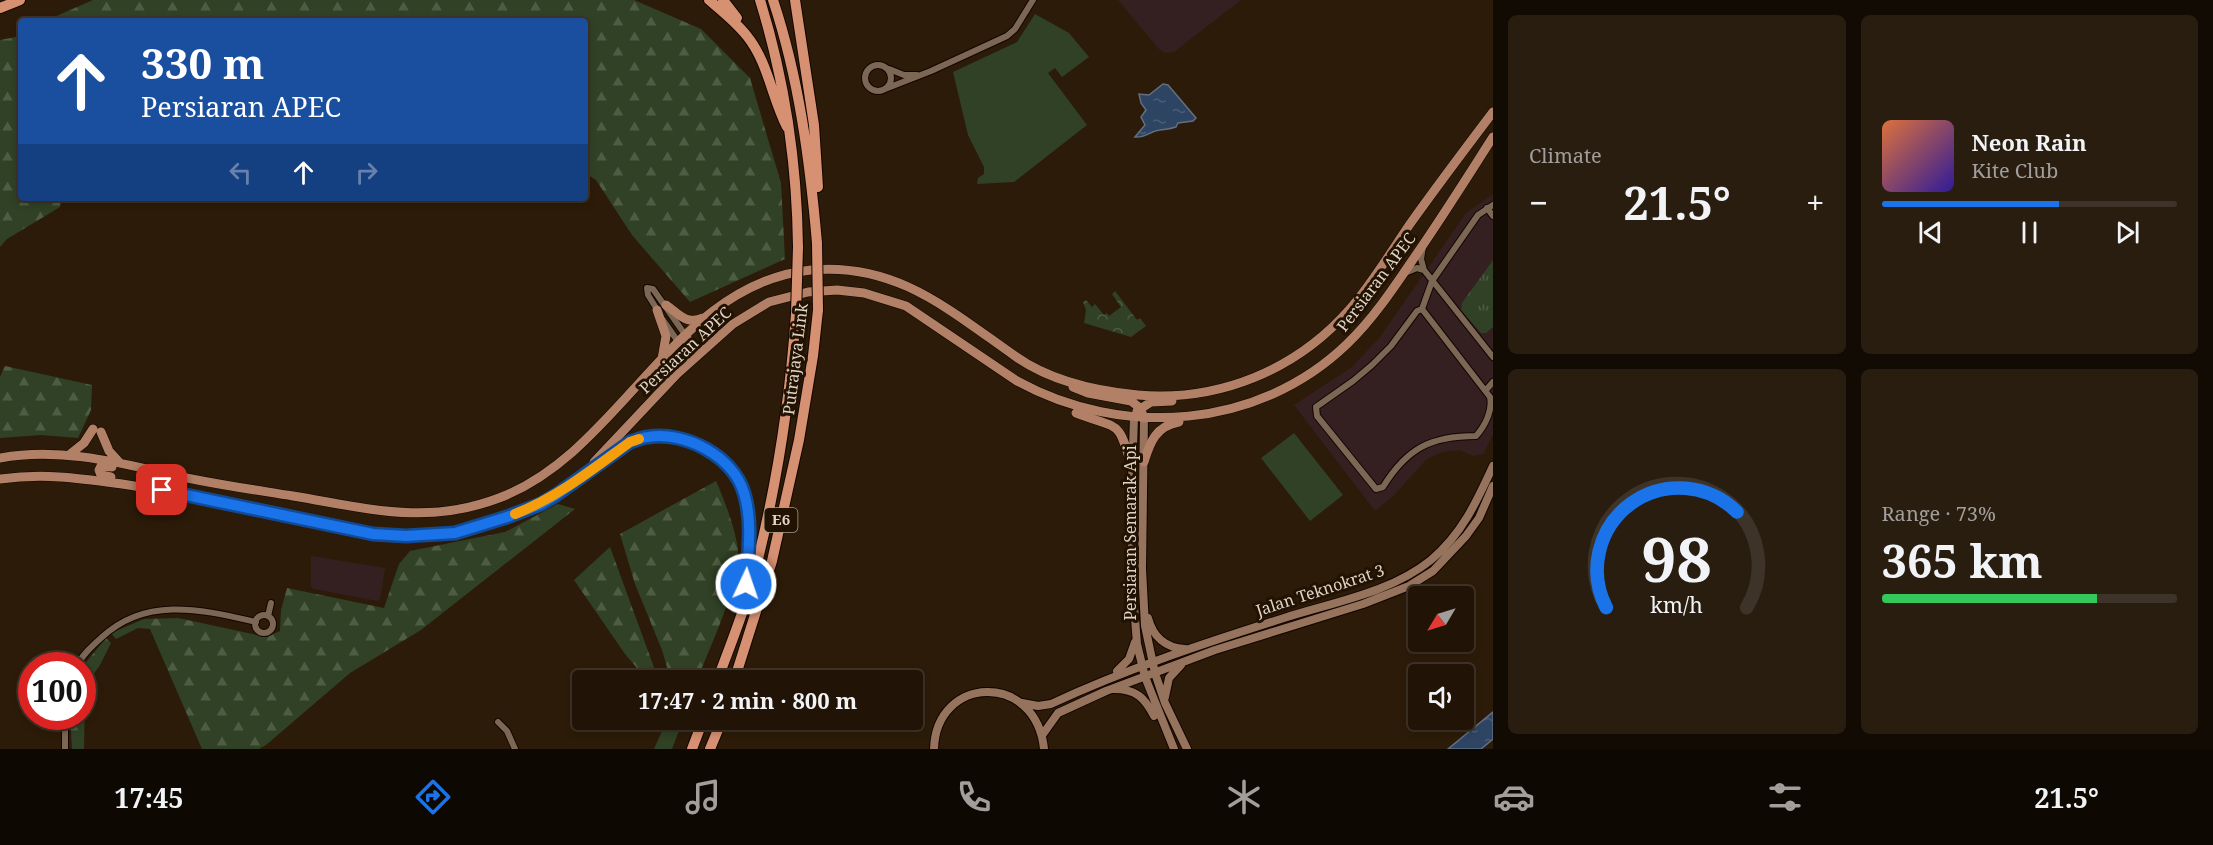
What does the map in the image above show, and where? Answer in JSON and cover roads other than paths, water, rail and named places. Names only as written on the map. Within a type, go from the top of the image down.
[{"type":"highway","points":[[0,8],[20,0]]},
{"type":"highway","points":[[709,0],[741,28],[754,46],[778,110],[791,136]]},
{"type":"highway","points":[[723,0],[761,50],[778,110]]},
{"type":"highway","name":"Putrajaya Link","points":[[721,670],[758,560],[784,437],[796,314],[798,247],[791,136],[779,71],[760,0]]},
{"type":"highway","name":"Putrajaya Link","points":[[737,670],[772,561],[800,440],[818,310],[817,241],[810,178],[788,56],[773,0]]},
{"type":"highway","points":[[795,0],[809,91]]},
{"type":"highway","points":[[801,0],[818,183],[817,241]]},
{"type":"highway","points":[[571,484],[630,442],[647,436],[683,440],[712,452],[731,470],[744,492],[749,527],[745,603]]},
{"type":"highway","points":[[692,749],[699,730]]},
{"type":"highway","points":[[711,749],[718,730]]},
{"type":"main road","name":"Persiaran APEC","points":[[0,458],[25,454],[69,455],[121,463],[207,482],[398,514],[464,510],[526,487],[564,462],[661,361],[684,342],[708,316],[748,289],[790,274],[828,270],[868,273],[897,281],[924,294],[1019,359],[1058,379],[1106,391],[1138,395],[1168,396],[1205,392],[1233,385],[1270,371],[1305,350],[1337,323],[1364,292],[1427,201],[1493,112]]},
{"type":"main road","name":"Persiaran APEC","points":[[0,479],[56,475],[162,490],[373,534],[439,535],[471,529],[541,504],[571,484],[600,457],[677,374],[747,314],[768,302],[784,297],[825,290],[864,293],[892,301],[921,315],[1006,375],[1032,389],[1080,408],[1102,414],[1144,418],[1202,415],[1238,407],[1287,386],[1322,365],[1358,333],[1404,274],[1493,137]]},
{"type":"main road","points":[[666,305],[693,322],[708,316]]},
{"type":"main road","points":[[657,310],[666,336],[661,361]]},
{"type":"main road","points":[[677,374],[686,361],[684,342],[700,346],[715,340]]},
{"type":"main road","points":[[1058,379],[1088,393],[1131,401],[1140,408],[1144,418]]},
{"type":"main road","points":[[1032,389],[1063,408],[1110,423],[1118,429],[1123,436],[1132,468]]},
{"type":"main road","points":[[1134,417],[1140,408],[1151,402],[1190,398],[1205,392]]},
{"type":"main road","points":[[1144,462],[1149,444],[1165,425],[1202,415]]},
{"type":"main road","name":"Persiaran Semarak Api","points":[[1134,417],[1132,584],[1136,638],[1145,677],[1174,749]]},
{"type":"main road","name":"Persiaran Semarak Api","points":[[1144,418],[1142,588],[1145,626],[1155,673],[1186,749]]},
{"type":"main road","points":[[69,455],[97,430],[109,451],[121,463]]},
{"type":"main road","points":[[162,472],[153,473],[107,466],[101,466],[99,470],[101,475],[152,484],[162,490]]},
{"type":"main road","name":"Jalan Teknokrat 3","points":[[1107,678],[1367,593],[1412,573],[1433,558],[1456,534],[1478,499],[1493,466]]},
{"type":"main road","name":"Jalan Teknokrat 3","points":[[1043,734],[1058,713],[1110,689],[1261,634],[1363,604],[1409,586],[1433,571],[1466,536],[1479,518],[1493,486]]},
{"type":"main road","points":[[1142,588],[1149,623],[1155,635],[1171,647],[1190,649]]},
{"type":"main road","points":[[934,749],[937,728],[942,717],[967,696],[990,692],[1001,693],[1022,703],[1038,706],[1051,704],[1107,678],[1118,670],[1129,659],[1136,638]]},
{"type":"main road","points":[[1165,701],[1165,689],[1169,678],[1177,667],[1189,660]]},
{"type":"main road","points":[[1110,689],[1127,690],[1143,697],[1169,739]]},
{"type":"main road","points":[[1022,703],[1033,714],[1043,734],[1044,749]]},
{"type":"street","points":[[931,71],[904,75],[878,65],[871,68],[866,78],[871,88],[879,91],[931,71],[1007,36],[1015,29],[1033,0]]},
{"type":"street","points":[[885,89],[890,84],[891,77],[886,68]]},
{"type":"street","points":[[1422,309],[1486,390],[1492,405],[1476,436],[1452,436],[1428,442],[1402,461],[1379,489],[1373,485],[1317,416],[1315,410],[1319,404],[1372,365],[1391,346],[1422,309],[1432,281],[1478,215],[1490,206],[1493,216]]},
{"type":"street","points":[[1424,244],[1422,269],[1493,357]]},
{"type":"street","points":[[1404,274],[1417,268],[1422,269]]},
{"type":"street","points":[[647,288],[653,289],[666,305],[684,342],[657,310],[648,295],[647,288]]},
{"type":"street","points":[[1486,390],[1493,382]]},
{"type":"street","points":[[268,616],[271,603]]},
{"type":"street","points":[[89,652],[118,623],[151,611],[188,608],[256,622]]},
{"type":"street","points":[[262,616],[268,616],[273,626],[268,632],[263,633],[258,630],[256,622],[262,616]]},
{"type":"street","points":[[498,722],[507,731],[515,749]]},
{"type":"street","points":[[65,730],[65,749]]},
{"type":"water","points":[[1163,84],[1168,85],[1196,118],[1193,121],[1178,123],[1174,128],[1135,137],[1145,125],[1141,117],[1146,110],[1139,94],[1149,95]]},
{"type":"water","points":[[1493,712],[1493,739],[1481,749],[1448,749],[1474,730]]}]
